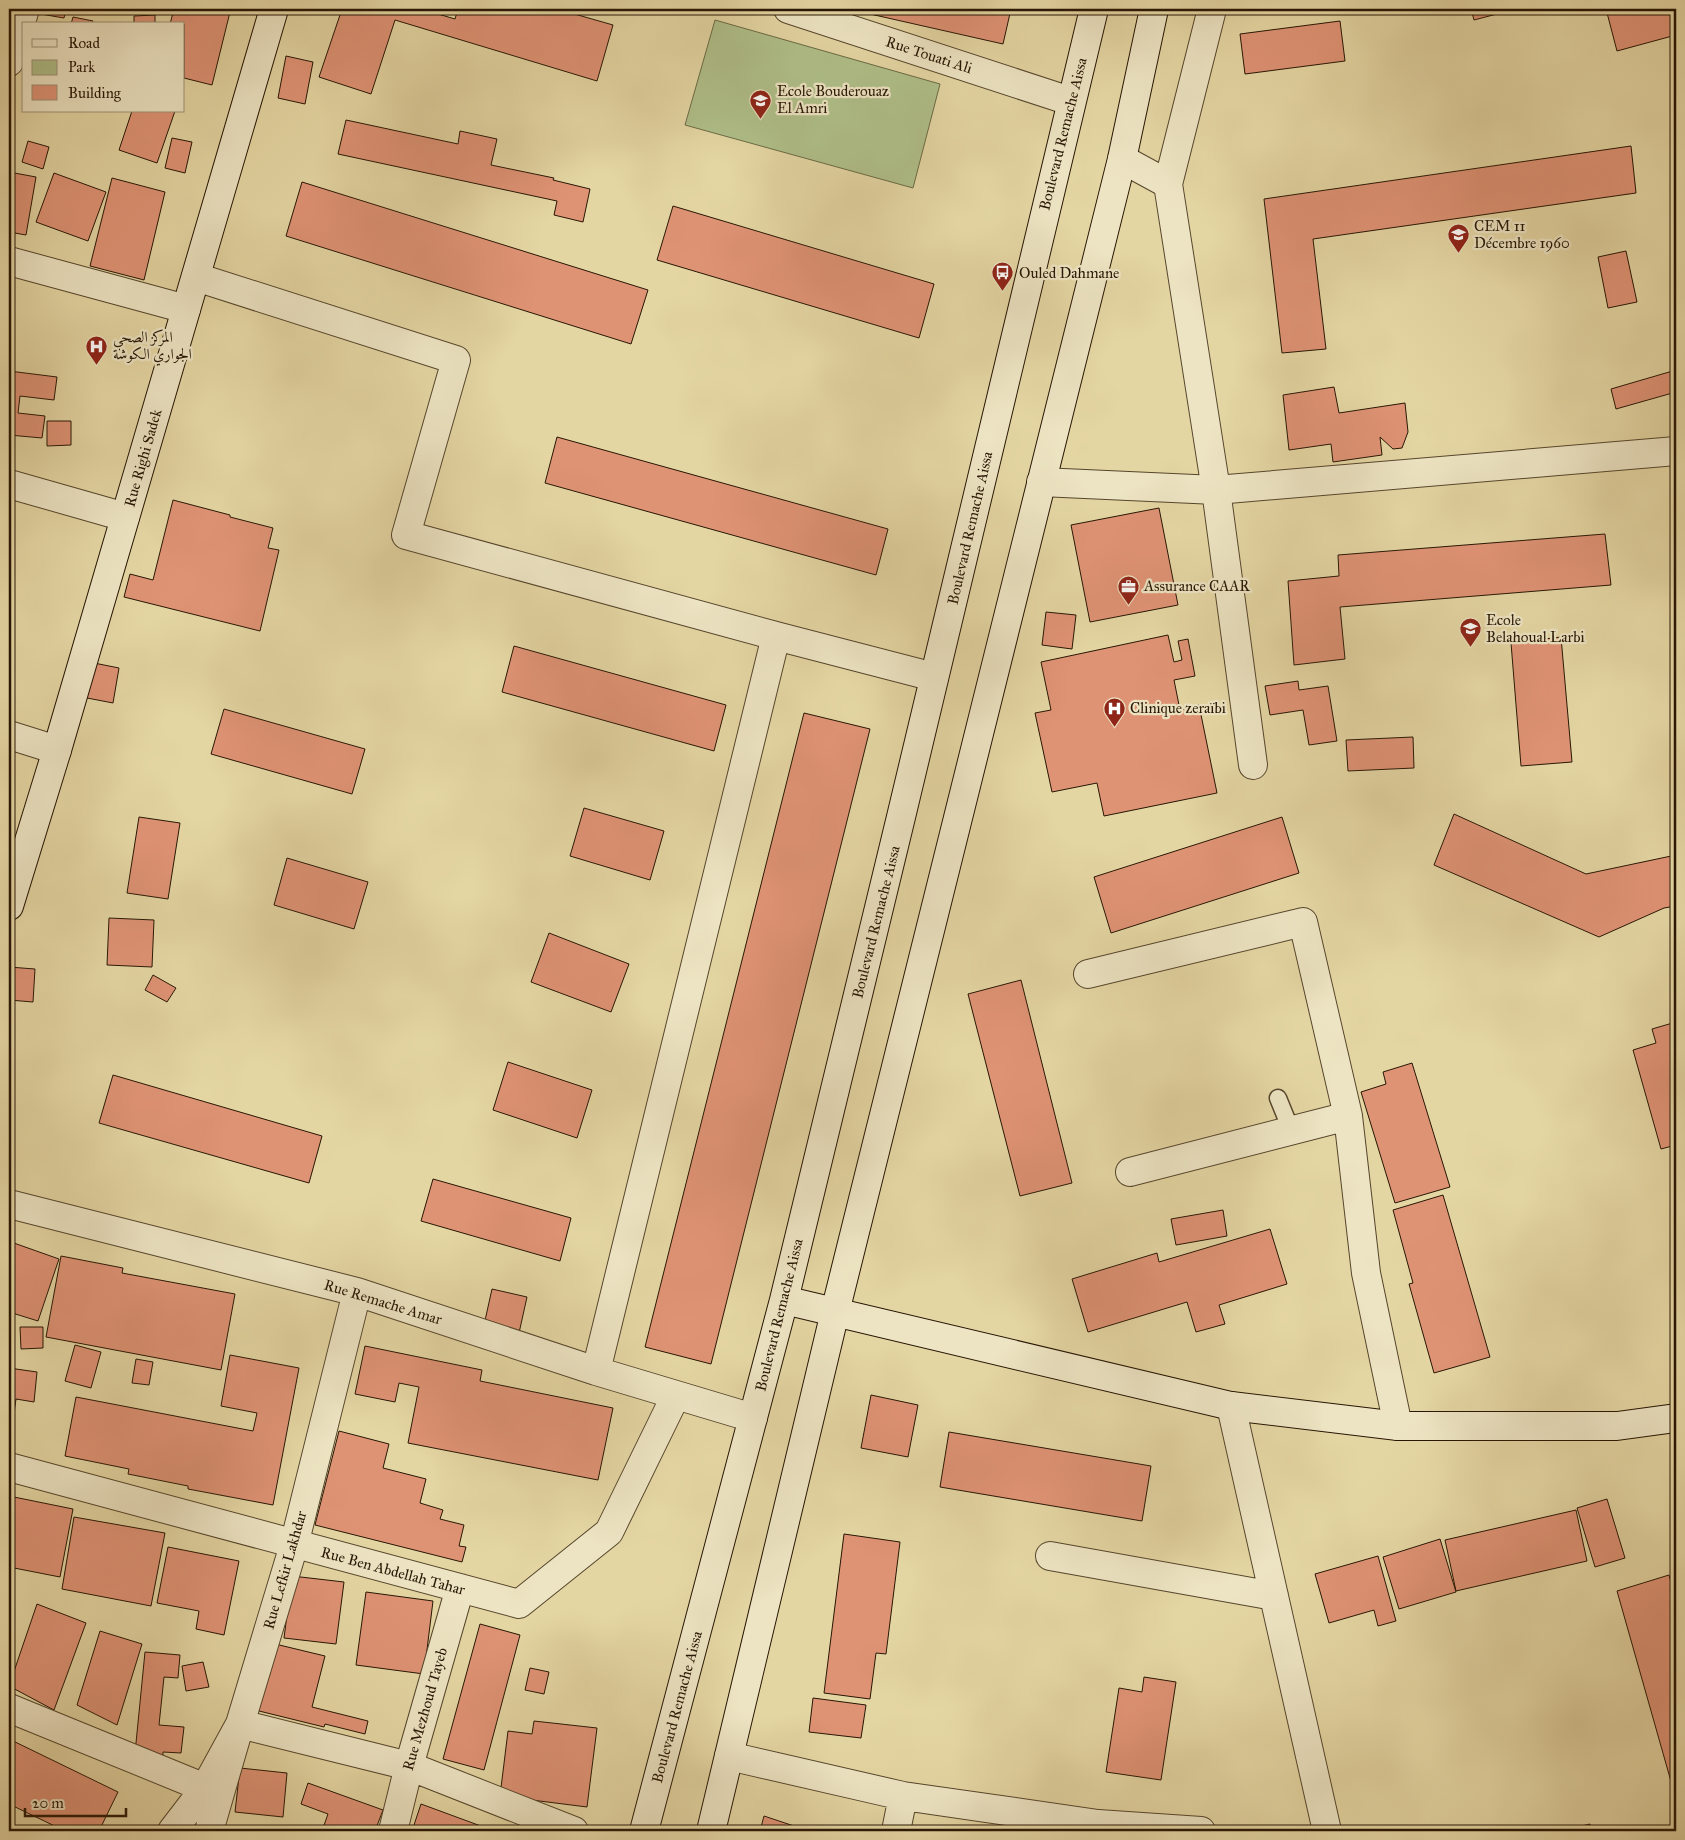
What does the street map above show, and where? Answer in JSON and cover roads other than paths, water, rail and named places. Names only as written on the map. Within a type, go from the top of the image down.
[{"type":"street","points":[[9,62],[25,9]]},
{"type":"street","name":"Rue Righi Sadek","points":[[9,906],[126,517],[274,9]]},
{"type":"street","name":"Rue Touati Ali","points":[[788,9],[1070,102]]},
{"type":"street","name":"Boulevard Remache Aissa","points":[[644,1831],[784,1300],[1070,102],[1094,9]]},
{"type":"street","points":[[711,1831],[835,1312],[1122,159],[1154,9]]},
{"type":"street","points":[[1212,9],[1168,184],[1216,490],[1253,765]]},
{"type":"street","points":[[1122,159],[1168,184]]},
{"type":"street","points":[[9,260],[186,309]]},
{"type":"street","points":[[196,277],[456,360],[406,535],[934,677]]},
{"type":"street","points":[[1041,482],[1216,490],[1676,451]]},
{"type":"street","points":[[9,484],[126,517]]},
{"type":"street","points":[[596,1371],[776,636]]},
{"type":"street","points":[[9,735],[57,750]]},
{"type":"street","points":[[1088,974],[1303,922],[1348,1116],[1366,1273],[1398,1426]]},
{"type":"street","points":[[1130,1172],[1348,1116]]},
{"type":"street","name":"Rue Remache Amar","points":[[9,1204],[356,1292],[596,1371],[753,1418]]},
{"type":"street","name":"Rue Lefkir Lakhdar","points":[[172,1831],[205,1788],[240,1724],[294,1544],[356,1292]]},
{"type":"street","points":[[784,1300],[1231,1406],[1398,1426],[1617,1426],[1676,1418]]},
{"type":"street","name":"Rue Ben Abdellah Tahar","points":[[9,1467],[519,1604],[608,1532],[676,1395]]},
{"type":"street","points":[[1231,1406],[1327,1831]]},
{"type":"street","points":[[1050,1556],[1274,1596]]},
{"type":"street","name":"Rue Mezhoud Tayeb","points":[[393,1831],[409,1766],[460,1588]]},
{"type":"street","points":[[9,1708],[205,1788]]},
{"type":"street","points":[[209,1831],[240,1724],[409,1766],[574,1831]]},
{"type":"street","points":[[729,1756],[903,1796],[1098,1824],[1201,1831]]},
{"type":"street","points":[[896,1831],[903,1796]]},
{"type":"lane","points":[[1278,1098],[1291,1130]]},
{"type":"place","name":"Ecole Bouderouaz El Amri","points":[[761,119]]},
{"type":"place","name":"CEM 11 Décembre 1960","points":[[1458,254]]},
{"type":"place","name":"Ouled Dahmane","points":[[1003,292]]},
{"type":"place","name":"المركز الصحي الجواري الكوشة","points":[[97,365]]},
{"type":"place","name":"Assurance CAAR","points":[[1128,605]]},
{"type":"place","name":"Ecole Belahoual Larbi","points":[[1470,648]]},
{"type":"place","name":"Clinique zeraïbi","points":[[1114,727]]}]
